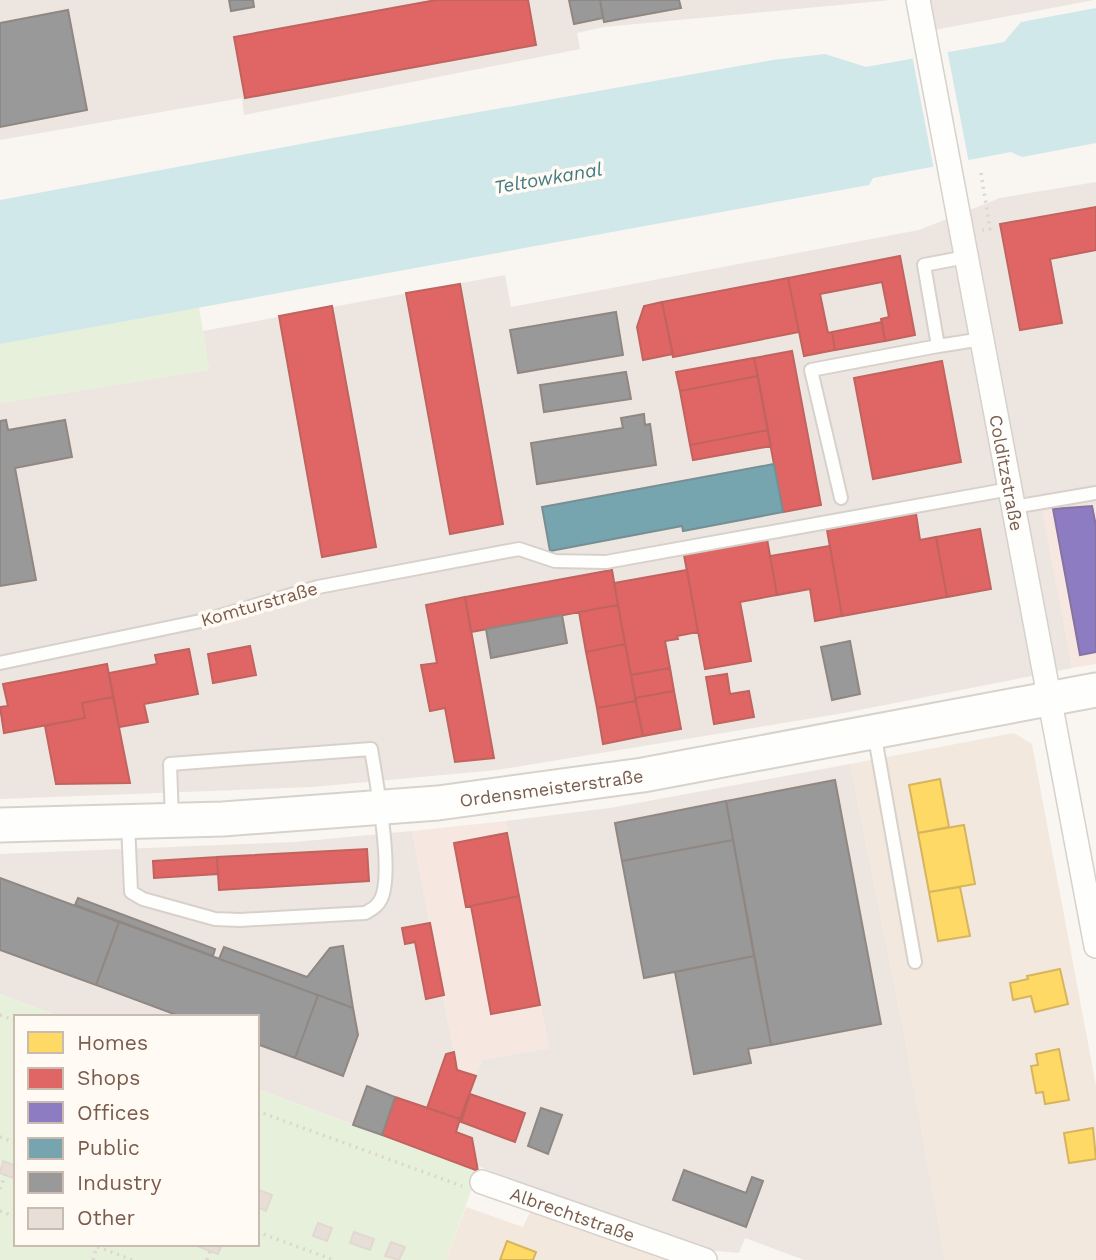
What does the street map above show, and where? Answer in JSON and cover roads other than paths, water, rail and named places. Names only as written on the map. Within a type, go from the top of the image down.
[{"type":"street","name":"Colditzstraße","points":[[918,0],[1096,946]]},
{"type":"street","name":"Ordensmeisterstraße","points":[[0,825],[128,823],[380,808],[592,784],[1096,690]]},
{"type":"street","name":"Albrechtstraße","points":[[482,1182],[705,1260]]},
{"type":"lane","points":[[938,346],[924,265],[966,257]]},
{"type":"lane","points":[[841,498],[811,370],[982,339]]},
{"type":"lane","points":[[1012,498],[1096,493]]},
{"type":"lane","name":"Komturstraße","points":[[0,663],[209,619],[318,587],[519,549],[555,561],[606,562],[1012,498]]},
{"type":"lane","points":[[874,732],[915,962]]},
{"type":"lane","points":[[128,823],[131,892],[142,899],[215,919],[240,920],[365,913],[380,902],[385,881],[380,808],[371,749],[170,764],[172,821]]},
{"type":"water","name":"Teltowkanal","points":[[1096,8],[1096,143],[1022,157],[1011,152],[873,178],[869,185],[0,344],[0,200],[773,60],[825,54],[866,67],[1004,42],[1021,22]]}]
